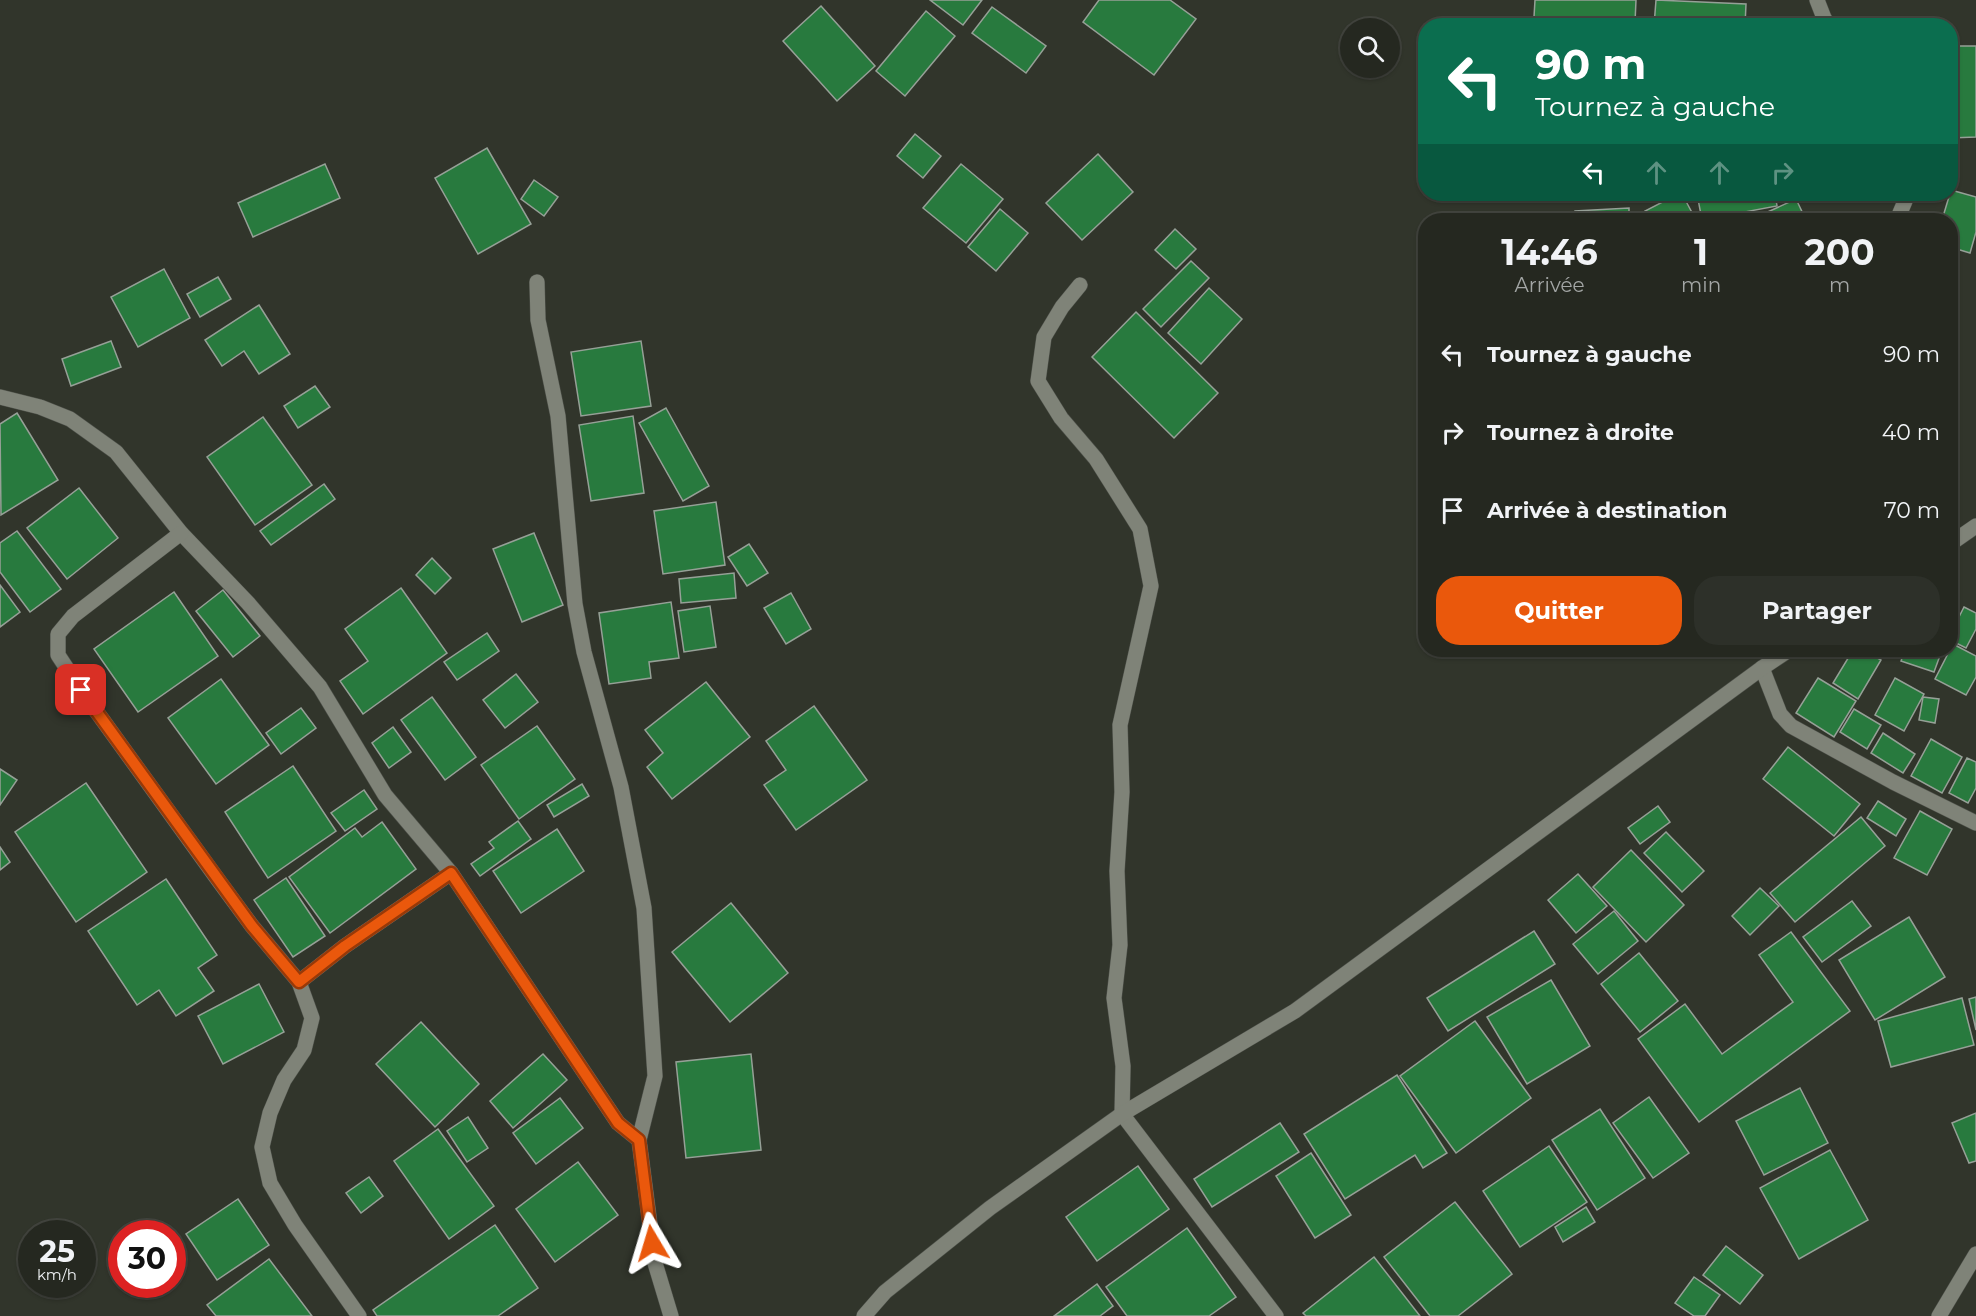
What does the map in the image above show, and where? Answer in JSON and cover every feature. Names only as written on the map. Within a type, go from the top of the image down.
[{"type":"street","points":[[1817,0],[1824,18]]},
{"type":"street","points":[[537,282],[538,320],[558,416],[575,604],[584,652],[621,787],[644,908],[655,1076],[639,1140],[655,1263],[671,1316]]},
{"type":"street","points":[[1080,285],[1062,307],[1044,337],[1038,381],[1061,417],[1095,459],[1140,529],[1150,586],[1120,724],[1122,792],[1118,871],[1120,945],[1114,998],[1123,1066],[1122,1114],[1269,1314]]},
{"type":"street","points":[[0,397],[40,407],[69,418],[116,452],[181,533],[248,603],[320,687],[385,795],[451,873],[618,1123],[639,1140]]},
{"type":"street","points":[[1958,538],[1976,526]]},
{"type":"street","points":[[181,533],[73,616],[58,634],[58,655],[216,878],[252,926],[299,982],[312,1018],[304,1050],[284,1080],[270,1113],[262,1148],[270,1183],[295,1225],[359,1316]]},
{"type":"street","points":[[864,1316],[885,1292],[990,1208],[1122,1114],[1295,1011],[1778,657]]},
{"type":"street","points":[[1762,668],[1780,714],[1791,726],[1893,782],[1976,823]]},
{"type":"street","points":[[299,982],[345,946],[451,873]]},
{"type":"street","points":[[1939,1316],[1976,1254]]},
{"type":"building","points":[[930,0],[982,0],[963,25]]},
{"type":"building","points":[[1099,0],[1170,0],[1196,19],[1154,75],[1083,22]]},
{"type":"building","points":[[1535,0],[1636,0],[1635,18],[1534,17]]},
{"type":"building","points":[[1656,0],[1746,4],[1745,18],[1655,18]]},
{"type":"building","points":[[821,6],[875,66],[837,101],[783,41]]},
{"type":"building","points":[[992,7],[1046,46],[1026,73],[972,33]]},
{"type":"building","points":[[926,11],[955,36],[905,96],[876,71]]},
{"type":"building","points":[[1958,46],[1976,46],[1976,137],[1958,138]]},
{"type":"building","points":[[915,134],[941,156],[923,178],[897,156]]},
{"type":"building","points":[[487,148],[531,224],[478,254],[435,178]]},
{"type":"building","points":[[1098,154],[1133,192],[1082,240],[1046,203]]},
{"type":"building","points":[[325,164],[340,198],[253,237],[238,203]]},
{"type":"building","points":[[961,164],[1003,199],[966,243],[923,208]]},
{"type":"building","points":[[534,180],[558,197],[544,216],[521,199]]},
{"type":"building","points":[[1958,192],[1976,197],[1976,232],[1970,253],[1958,249],[1958,213],[1944,213],[1948,201],[1958,201]]},
{"type":"building","points":[[1664,201],[1686,201],[1692,213],[1646,213],[1645,211]]},
{"type":"building","points":[[1698,201],[1776,201],[1777,206],[1740,213],[1701,213]]},
{"type":"building","points":[[1792,201],[1797,201],[1803,213],[1765,213]]},
{"type":"building","points":[[1629,208],[1629,213],[1575,213],[1575,211]]},
{"type":"building","points":[[1000,209],[1028,233],[996,271],[968,247]]},
{"type":"building","points":[[1175,229],[1196,249],[1176,269],[1155,250]]},
{"type":"building","points":[[1191,261],[1209,278],[1161,327],[1143,309]]},
{"type":"building","points":[[164,269],[190,318],[138,347],[111,297]]},
{"type":"building","points":[[218,277],[231,299],[200,317],[187,294]]},
{"type":"building","points":[[1209,288],[1242,319],[1201,364],[1168,333]]},
{"type":"building","points":[[259,305],[290,354],[259,374],[244,351],[222,366],[205,340]]},
{"type":"building","points":[[1136,312],[1218,393],[1174,438],[1092,357]]},
{"type":"building","points":[[111,341],[121,367],[71,386],[62,359]]},
{"type":"building","points":[[641,341],[651,406],[581,416],[571,352]]},
{"type":"building","points":[[315,386],[330,407],[298,428],[284,406]]},
{"type":"building","points":[[666,408],[709,486],[683,501],[639,423]]},
{"type":"building","points":[[17,413],[58,480],[1,515],[0,424]]},
{"type":"building","points":[[633,416],[644,493],[591,501],[579,425]]},
{"type":"building","points":[[263,417],[312,485],[255,525],[207,457]]},
{"type":"building","points":[[324,484],[335,499],[271,545],[260,531]]},
{"type":"building","points":[[79,488],[118,538],[67,579],[27,528]]},
{"type":"building","points":[[716,502],[725,565],[663,574],[654,511]]},
{"type":"building","points":[[17,531],[61,589],[30,612],[0,572],[0,543]]},
{"type":"building","points":[[534,533],[563,605],[522,622],[493,549]]},
{"type":"building","points":[[749,544],[768,573],[747,586],[728,557]]},
{"type":"building","points":[[432,558],[451,578],[435,594],[416,575]]},
{"type":"building","points":[[734,573],[736,598],[681,603],[679,579]]},
{"type":"building","points":[[0,585],[20,612],[0,627]]},
{"type":"building","points":[[401,588],[447,653],[363,714],[340,681],[368,661],[345,629]]},
{"type":"building","points":[[223,590],[260,636],[233,657],[196,611]]},
{"type":"building","points":[[174,592],[218,656],[138,712],[94,649]]},
{"type":"building","points":[[791,593],[811,629],[786,644],[764,608]]},
{"type":"building","points":[[671,602],[679,658],[649,662],[651,678],[609,684],[599,613]]},
{"type":"building","points":[[710,606],[716,647],[684,652],[678,611]]},
{"type":"building","points":[[1964,607],[1976,613],[1976,629],[1966,648],[1958,644],[1958,619]]},
{"type":"building","points":[[487,633],[499,651],[457,680],[444,662]]},
{"type":"building","points":[[1958,647],[1976,656],[1976,677],[1966,695],[1935,679],[1946,657],[1958,657]]},
{"type":"building","points":[[1849,657],[1876,657],[1881,660],[1858,699],[1833,683]]},
{"type":"building","points":[[1902,657],[1939,657],[1934,672],[1901,661]]},
{"type":"building","points":[[516,674],[538,702],[505,728],[483,700]]},
{"type":"building","points":[[1818,678],[1856,701],[1834,737],[1796,713]]},
{"type":"building","points":[[1895,678],[1924,694],[1904,731],[1875,715]]},
{"type":"building","points":[[221,679],[269,745],[216,784],[168,718]]},
{"type":"building","points":[[706,682],[750,737],[672,799],[647,767],[663,753],[645,730]]},
{"type":"building","points":[[432,697],[476,757],[445,780],[401,720]]},
{"type":"building","points":[[1923,697],[1939,699],[1935,723],[1919,720]]},
{"type":"building","points":[[814,706],[867,780],[796,830],[764,785],[786,770],[766,741]]},
{"type":"building","points":[[301,708],[316,728],[281,754],[266,733]]},
{"type":"building","points":[[1854,709],[1881,725],[1867,749],[1840,732]]},
{"type":"building","points":[[537,726],[575,779],[519,819],[481,765]]},
{"type":"building","points":[[393,727],[411,752],[389,768],[372,743]]},
{"type":"building","points":[[1883,733],[1915,754],[1903,773],[1871,753]]},
{"type":"building","points":[[1931,739],[1962,757],[1942,793],[1911,776]]},
{"type":"building","points":[[1788,747],[1860,804],[1834,836],[1763,779]]},
{"type":"building","points":[[1967,758],[1976,762],[1976,788],[1968,803],[1949,793]]},
{"type":"building","points":[[293,766],[336,831],[268,878],[225,812]]},
{"type":"building","points":[[0,769],[17,780],[0,805]]},
{"type":"building","points":[[86,783],[147,872],[76,922],[15,832]]},
{"type":"building","points":[[582,784],[589,796],[554,817],[547,805]]},
{"type":"building","points":[[364,790],[377,809],[345,831],[331,813]]},
{"type":"building","points":[[1878,801],[1906,819],[1896,836],[1867,818]]},
{"type":"building","points":[[1658,806],[1670,822],[1640,844],[1628,828]]},
{"type":"building","points":[[1920,811],[1952,829],[1927,875],[1894,858]]},
{"type":"building","points":[[1861,817],[1885,846],[1795,922],[1770,893]]},
{"type":"building","points":[[518,821],[531,839],[480,876],[471,864],[494,848],[489,842]]},
{"type":"building","points":[[382,822],[416,869],[330,933],[289,877],[355,828],[362,837]]},
{"type":"building","points":[[557,829],[584,871],[521,913],[493,871]]},
{"type":"building","points":[[1666,832],[1704,871],[1682,892],[1644,853]]},
{"type":"building","points":[[0,847],[10,862],[0,870]]},
{"type":"building","points":[[1631,850],[1684,905],[1646,942],[1593,887]]},
{"type":"building","points":[[1578,874],[1607,906],[1576,933],[1548,900]]},
{"type":"building","points":[[286,878],[325,936],[293,957],[254,900]]},
{"type":"building","points":[[166,879],[217,955],[198,968],[214,991],[176,1016],[159,990],[137,1005],[88,931]]},
{"type":"building","points":[[1760,888],[1779,906],[1750,935],[1732,916]]},
{"type":"building","points":[[1852,901],[1871,926],[1822,962],[1803,937]]},
{"type":"building","points":[[731,903],[788,973],[730,1022],[672,952]]},
{"type":"building","points":[[1614,911],[1638,941],[1598,974],[1573,944]]},
{"type":"building","points":[[1909,917],[1945,977],[1875,1020],[1839,960]]},
{"type":"building","points":[[1534,931],[1555,964],[1448,1031],[1427,998]]},
{"type":"building","points":[[1791,932],[1850,1011],[1699,1122],[1638,1039],[1685,1004],[1722,1054],[1793,1002],[1759,955]]},
{"type":"building","points":[[1639,953],[1678,1001],[1640,1032],[1601,984]]},
{"type":"building","points":[[1551,980],[1590,1046],[1527,1084],[1487,1017]]},
{"type":"building","points":[[259,984],[284,1032],[223,1064],[198,1016]]},
{"type":"building","points":[[1976,997],[1976,1030],[1969,999]]},
{"type":"building","points":[[1962,998],[1974,1045],[1891,1067],[1878,1021]]},
{"type":"building","points":[[1475,1021],[1531,1098],[1456,1153],[1400,1076]]},
{"type":"building","points":[[421,1022],[479,1084],[435,1127],[376,1064]]},
{"type":"building","points":[[543,1054],[567,1080],[513,1128],[490,1101]]},
{"type":"building","points":[[751,1054],[761,1150],[686,1158],[676,1062]]},
{"type":"building","points":[[1397,1075],[1447,1153],[1423,1168],[1415,1155],[1345,1199],[1304,1134]]},
{"type":"building","points":[[1800,1088],[1828,1143],[1764,1175],[1736,1121]]},
{"type":"building","points":[[1649,1097],[1689,1153],[1653,1178],[1613,1123]]},
{"type":"building","points":[[560,1098],[583,1128],[536,1164],[513,1133]]},
{"type":"building","points":[[1600,1109],[1645,1178],[1597,1210],[1552,1140]]},
{"type":"building","points":[[1976,1113],[1976,1161],[1969,1163],[1952,1123]]},
{"type":"building","points":[[468,1117],[488,1148],[467,1162],[447,1131]]},
{"type":"building","points":[[1280,1123],[1299,1152],[1212,1207],[1194,1179]]},
{"type":"building","points":[[438,1129],[494,1206],[449,1239],[394,1161]]},
{"type":"building","points":[[1549,1146],[1587,1202],[1520,1247],[1483,1191]]},
{"type":"building","points":[[1830,1150],[1868,1220],[1799,1259],[1760,1188]]},
{"type":"building","points":[[1311,1153],[1351,1215],[1315,1238],[1276,1176]]},
{"type":"building","points":[[578,1162],[618,1215],[555,1262],[516,1209]]},
{"type":"building","points":[[1138,1166],[1169,1209],[1097,1261],[1066,1217]]},
{"type":"building","points":[[369,1177],[383,1196],[361,1213],[346,1193]]},
{"type":"building","points":[[238,1199],[269,1245],[217,1280],[186,1234]]},
{"type":"building","points":[[1455,1202],[1512,1274],[1458,1316],[1430,1316],[1384,1257]]},
{"type":"building","points":[[1586,1207],[1595,1222],[1563,1242],[1555,1227]]},
{"type":"building","points":[[495,1225],[538,1288],[498,1316],[377,1316],[373,1310]]},
{"type":"building","points":[[1187,1228],[1236,1297],[1209,1316],[1127,1316],[1106,1287]]},
{"type":"building","points":[[1726,1246],[1763,1275],[1740,1304],[1703,1275]]},
{"type":"building","points":[[1374,1257],[1420,1316],[1306,1316],[1303,1313]]},
{"type":"building","points":[[269,1259],[312,1316],[216,1316],[207,1305]]},
{"type":"building","points":[[1694,1277],[1720,1295],[1705,1316],[1694,1316],[1675,1303]]},
{"type":"building","points":[[1097,1284],[1113,1306],[1100,1316],[1054,1316]]},
{"type":"route","points":[[81,690],[216,878],[252,926],[299,982],[345,946],[451,873],[618,1123],[639,1140],[652,1243]]}]
